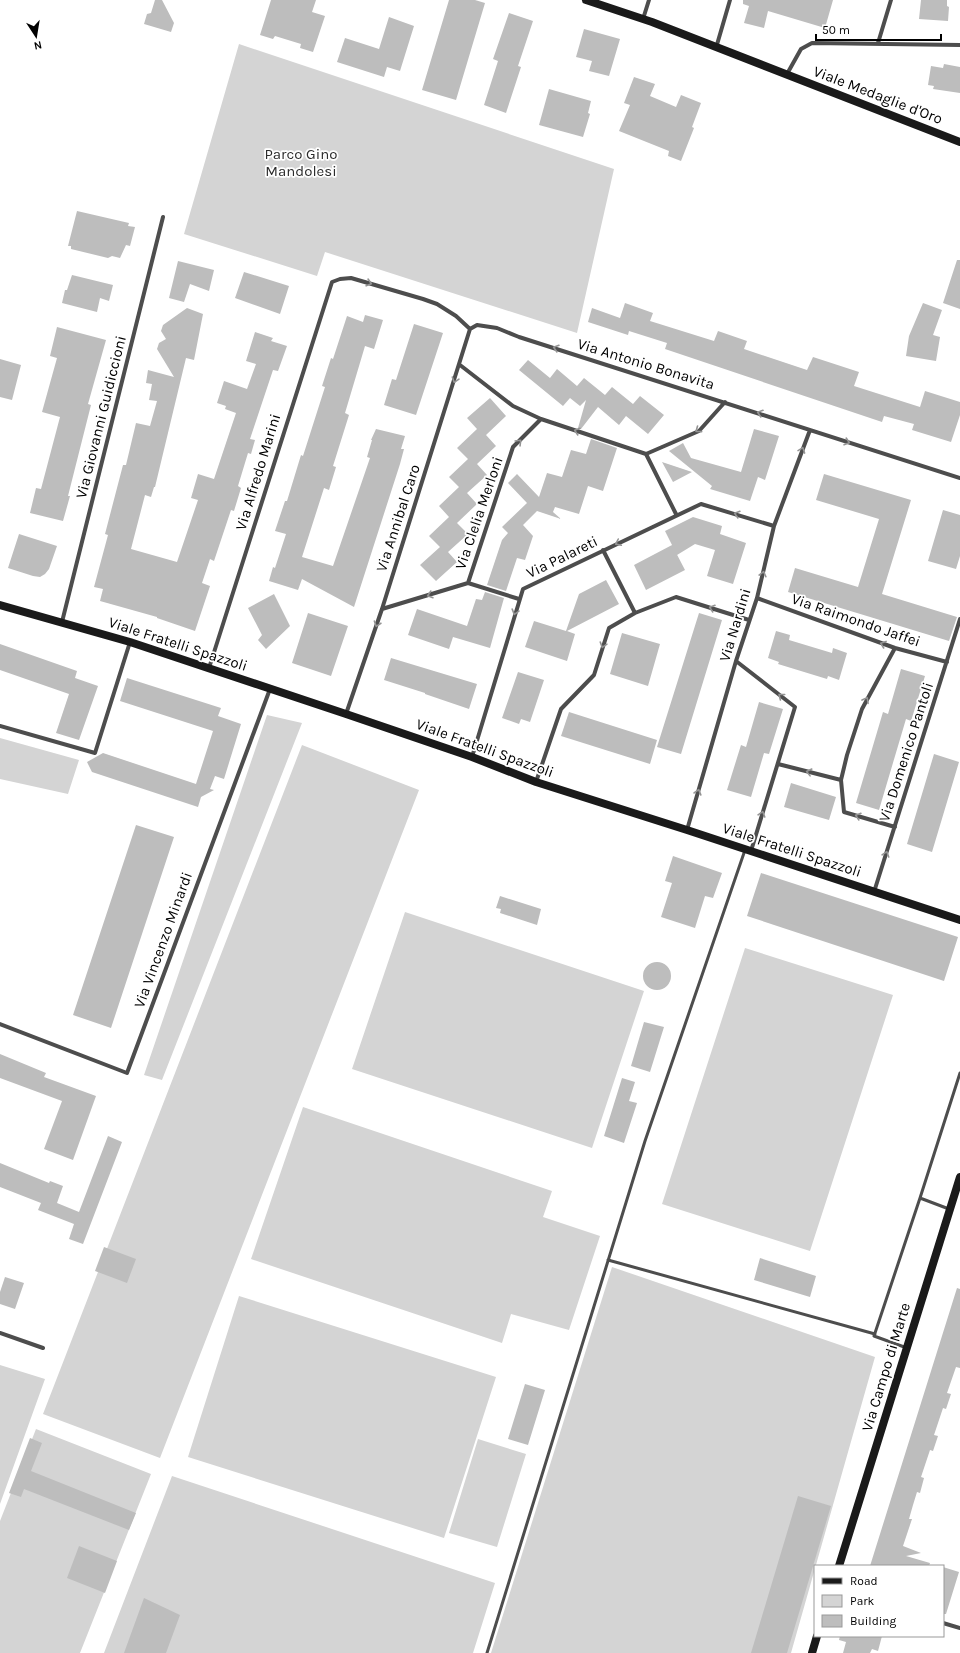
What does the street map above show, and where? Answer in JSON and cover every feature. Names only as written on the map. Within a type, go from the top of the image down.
[{"type":"street","name":"Viale Medaglie d'Oro","points":[[586,0],[643,19],[960,142]]},
{"type":"street","points":[[643,19],[649,0]]},
{"type":"street","points":[[716,48],[730,0]]},
{"type":"street","points":[[878,43],[891,0]]},
{"type":"street","points":[[786,75],[801,49],[812,43],[960,45]]},
{"type":"street","name":"Via Giovanni Guidiccioni","points":[[62,623],[163,217]]},
{"type":"street","name":"Via Alfredo Marini","points":[[209,669],[332,282],[351,278],[423,299],[447,309],[470,330]]},
{"type":"street","name":"Via Antonio Bonavita","points":[[470,330],[478,325],[497,328],[519,337],[960,478]]},
{"type":"street","name":"Via Annibal Caro","points":[[346,714],[382,609],[470,330]]},
{"type":"street","points":[[460,365],[513,406],[541,419],[646,454],[699,431],[725,402]]},
{"type":"street","name":"Via Clelia Merloni","points":[[382,609],[468,583],[514,447],[541,419]]},
{"type":"street","name":"Via Nardini","points":[[687,830],[736,662],[757,598],[774,526],[810,430]]},
{"type":"street","points":[[646,454],[676,514]]},
{"type":"street","name":"Via Palareti","points":[[472,757],[523,589],[676,514],[701,504],[774,526]]},
{"type":"street","points":[[603,550],[635,613]]},
{"type":"street","points":[[468,583],[519,599]]},
{"type":"street","points":[[536,782],[561,709],[594,675],[609,628],[635,613],[676,597],[749,620]]},
{"type":"street","name":"Via Raimondo Jaffei","points":[[757,598],[895,648],[947,662]]},
{"type":"street","name":"Viale Fratelli Spazzoli","points":[[0,605],[130,642],[472,757],[536,782],[960,920]]},
{"type":"street","name":"Via Domenico Pantoli","points":[[874,892],[960,619]]},
{"type":"street","points":[[0,726],[95,753],[130,642]]},
{"type":"street","points":[[895,648],[862,709],[847,755],[841,780],[844,812],[895,827]]},
{"type":"street","points":[[736,662],[795,707],[778,764],[748,850]]},
{"type":"street","name":"Via Vincenzo Minardi","points":[[0,1024],[127,1073],[270,689]]},
{"type":"street","points":[[778,764],[841,780]]},
{"type":"street","name":"Via Campo di Marte","points":[[839,1565],[960,1177]]},
{"type":"street","points":[[0,1334],[43,1348]]},
{"type":"street","points":[[944,1623],[960,1628]]},
{"type":"street","points":[[812,1653],[817,1637]]},
{"type":"lane","points":[[487,1653],[645,1141],[738,874],[748,850]]},
{"type":"lane","points":[[875,1334],[960,1073]]},
{"type":"lane","points":[[920,1198],[950,1209]]},
{"type":"lane","points":[[608,1260],[875,1334],[874,1336],[907,1348]]},
{"type":"green space","name":"Parco Gino Mandolesi","points":[[239,44],[614,169],[577,333],[325,252],[317,276],[184,234]]},
{"type":"green space","points":[[267,715],[302,723],[162,1080],[144,1075]]},
{"type":"green space","points":[[0,738],[79,760],[68,794],[0,779]]},
{"type":"green space","points":[[302,745],[419,790],[160,1458],[43,1414]]},
{"type":"green space","points":[[405,912],[644,991],[592,1148],[352,1069]]},
{"type":"green space","points":[[745,948],[893,995],[810,1251],[662,1204]]},
{"type":"green space","points":[[303,1107],[552,1191],[543,1217],[600,1236],[569,1330],[511,1314],[502,1343],[251,1259]]},
{"type":"green space","points":[[612,1267],[875,1357],[816,1565],[814,1565],[814,1572],[791,1653],[491,1653]]},
{"type":"green space","points":[[239,1296],[496,1377],[444,1538],[188,1457]]},
{"type":"green space","points":[[0,1365],[45,1379],[0,1504]]},
{"type":"green space","points":[[36,1429],[151,1474],[80,1653],[0,1653],[0,1521]]},
{"type":"green space","points":[[478,1439],[526,1454],[497,1547],[449,1533]]},
{"type":"green space","points":[[172,1476],[495,1583],[473,1653],[104,1653]]},
{"type":"building","points":[[155,0],[162,0],[174,23],[171,32],[144,24],[147,14],[151,13]]},
{"type":"building","points":[[271,0],[316,0],[312,12],[325,16],[313,52],[300,48],[301,44],[275,36],[273,39],[260,35]]},
{"type":"building","points":[[449,0],[475,0],[485,3],[456,100],[422,90]]},
{"type":"building","points":[[743,0],[833,0],[825,28],[768,11],[764,28],[744,23],[749,6],[743,4]]},
{"type":"building","points":[[921,0],[947,0],[947,6],[949,7],[948,21],[919,19]]},
{"type":"building","points":[[509,13],[533,21],[518,66],[521,67],[506,113],[484,105],[498,61],[493,59]]},
{"type":"building","points":[[389,17],[414,26],[400,71],[387,67],[384,77],[337,62],[345,38],[379,49]]},
{"type":"building","points":[[584,29],[620,39],[609,76],[589,71],[592,61],[576,57]]},
{"type":"building","points":[[944,64],[960,67],[960,93],[933,89],[934,86],[928,85],[931,66],[943,68]]},
{"type":"building","points":[[634,77],[655,84],[650,96],[676,107],[681,95],[701,103],[692,127],[694,128],[681,161],[668,156],[669,151],[619,131],[630,105],[624,103]]},
{"type":"building","points":[[549,89],[591,101],[588,113],[590,114],[583,137],[539,125]]},
{"type":"building","points":[[77,211],[129,223],[128,226],[135,227],[130,246],[126,245],[120,258],[112,256],[108,258],[71,249],[71,246],[68,246]]},
{"type":"building","points":[[957,260],[960,260],[960,309],[943,303]]},
{"type":"building","points":[[178,261],[214,270],[209,291],[190,284],[184,302],[169,298]]},
{"type":"building","points":[[244,272],[289,286],[280,314],[235,298]]},
{"type":"building","points":[[72,275],[113,285],[109,301],[100,298],[97,312],[62,303],[65,290],[67,290]]},
{"type":"building","points":[[625,303],[653,313],[650,321],[714,341],[718,331],[747,341],[744,349],[807,370],[813,357],[859,372],[854,386],[920,407],[925,391],[960,402],[960,415],[951,442],[912,430],[914,424],[884,416],[882,422],[665,349],[667,343],[629,331],[628,335],[588,322],[592,308],[620,318]]},
{"type":"building","points":[[923,303],[942,310],[933,335],[940,337],[936,361],[906,356],[909,336]]},
{"type":"building","points":[[187,308],[203,314],[194,360],[186,358],[155,487],[151,497],[145,495],[131,549],[177,562],[198,500],[191,498],[198,474],[214,479],[236,413],[225,409],[226,406],[217,403],[224,381],[247,389],[256,364],[246,361],[255,332],[273,338],[271,341],[287,346],[278,371],[273,370],[250,439],[255,440],[251,454],[248,453],[238,486],[241,488],[234,511],[231,510],[214,561],[210,559],[202,583],[210,586],[195,631],[157,617],[100,601],[103,589],[94,587],[108,535],[105,534],[123,465],[126,465],[136,423],[150,426],[157,401],[149,400],[152,384],[146,383],[148,370],[174,377],[157,349],[159,343],[166,339],[161,331],[163,325]]},
{"type":"building","points":[[365,315],[383,320],[374,349],[365,346],[345,413],[349,415],[333,466],[336,467],[329,490],[324,488],[302,557],[333,566],[370,458],[367,457],[371,440],[376,429],[405,436],[401,449],[404,449],[400,464],[354,607],[302,579],[298,590],[269,581],[273,567],[275,568],[286,534],[275,531],[285,501],[287,501],[301,455],[303,456],[325,387],[322,386],[331,358],[333,359],[347,316],[363,322]]},
{"type":"building","points":[[414,324],[443,333],[416,415],[384,405],[392,379],[396,380]]},
{"type":"building","points":[[57,327],[106,340],[88,404],[91,405],[63,521],[30,513],[36,488],[41,489],[60,417],[42,412],[57,358],[50,356]]},
{"type":"building","points":[[0,359],[21,365],[12,400],[0,397]]},
{"type":"building","points":[[528,360],[550,378],[557,369],[577,386],[584,378],[605,395],[612,387],[633,404],[640,396],[664,415],[648,434],[626,416],[619,425],[598,407],[581,429],[578,428],[586,400],[580,406],[570,398],[563,406],[519,370]]},
{"type":"building","points":[[490,398],[506,416],[486,435],[496,446],[477,464],[487,475],[467,493],[477,504],[457,523],[468,534],[448,552],[457,562],[436,581],[420,565],[440,547],[429,536],[449,517],[439,506],[459,487],[449,477],[468,459],[457,448],[477,429],[467,418]]},
{"type":"building","points":[[754,429],[779,436],[765,480],[758,477],[750,501],[710,489],[712,486],[669,451],[683,443],[691,458],[741,472]]},
{"type":"building","points":[[591,439],[617,448],[603,491],[588,486],[579,514],[555,507],[553,512],[561,519],[537,511],[523,525],[533,536],[525,560],[517,558],[506,591],[487,585],[502,540],[508,533],[502,527],[527,503],[508,483],[517,474],[539,497],[547,473],[562,477],[571,450],[586,454]]},
{"type":"building","points":[[662,462],[692,472],[673,482]]},
{"type":"building","points":[[824,474],[911,500],[882,594],[957,617],[949,641],[788,592],[795,568],[858,587],[879,519],[816,500]]},
{"type":"building","points":[[943,510],[960,515],[960,556],[956,569],[928,561]]},
{"type":"building","points":[[693,517],[722,526],[720,534],[746,543],[733,584],[707,576],[715,550],[695,544],[677,555],[665,531]]},
{"type":"building","points":[[19,534],[57,546],[49,569],[40,577],[8,568]]},
{"type":"building","points":[[672,545],[685,570],[646,590],[634,565]]},
{"type":"building","points":[[606,580],[619,604],[567,631],[575,634],[567,661],[525,647],[534,621],[566,631],[579,594]]},
{"type":"building","points":[[485,592],[504,598],[490,648],[453,637],[449,649],[408,635],[417,609],[467,626],[476,599],[482,600]]},
{"type":"building","points":[[274,594],[290,626],[266,649],[258,640],[262,635],[248,608]]},
{"type":"building","points":[[308,613],[348,626],[331,676],[292,663]]},
{"type":"building","points":[[699,613],[722,620],[681,754],[657,747]]},
{"type":"building","points":[[776,631],[790,635],[789,640],[832,653],[833,648],[847,653],[839,680],[828,676],[827,679],[778,664],[779,662],[768,658]]},
{"type":"building","points":[[622,633],[660,644],[648,686],[610,674]]},
{"type":"building","points":[[0,644],[77,671],[75,678],[98,686],[79,740],[56,733],[69,694],[0,670]]},
{"type":"building","points":[[391,658],[477,684],[469,709],[384,680]]},
{"type":"building","points":[[901,669],[925,676],[911,721],[906,719],[879,810],[856,803],[883,712],[888,714]]},
{"type":"building","points":[[518,672],[544,680],[530,722],[521,719],[519,724],[502,718]]},
{"type":"building","points":[[127,678],[221,708],[218,716],[241,724],[224,779],[215,776],[210,789],[214,790],[201,797],[198,807],[92,772],[87,762],[103,753],[196,784],[213,731],[120,701]]},
{"type":"building","points":[[759,702],[783,709],[769,754],[764,753],[751,797],[727,790],[741,745],[746,747]]},
{"type":"building","points":[[569,712],[657,740],[650,764],[561,736]]},
{"type":"building","points":[[934,754],[959,762],[932,852],[907,844]]},
{"type":"building","points":[[791,783],[836,797],[829,820],[784,807]]},
{"type":"building","points":[[136,825],[174,837],[111,1028],[73,1015]]},
{"type":"building","points":[[673,856],[722,873],[713,898],[705,896],[695,928],[661,917],[672,883],[665,881]]},
{"type":"building","points":[[761,873],[958,937],[944,981],[747,916]]},
{"type":"building","points":[[500,896],[541,909],[537,925],[500,913],[501,909],[496,908]]},
{"type":"building","points":[[657,962],[667,966],[671,976],[667,986],[657,990],[647,986],[643,976],[647,966]]},
{"type":"building","points":[[644,1022],[664,1027],[650,1072],[631,1066]]},
{"type":"building","points":[[0,1054],[46,1073],[44,1077],[96,1096],[73,1160],[44,1149],[62,1101],[0,1078]]},
{"type":"building","points":[[622,1078],[635,1082],[629,1101],[637,1103],[624,1143],[604,1136]]},
{"type":"building","points":[[108,1136],[122,1142],[83,1244],[69,1239],[74,1224],[38,1210],[41,1203],[0,1187],[0,1163],[49,1183],[50,1181],[63,1186],[57,1203],[79,1212]]},
{"type":"building","points":[[104,1247],[136,1259],[127,1283],[95,1271]]},
{"type":"building","points":[[760,1258],[816,1276],[810,1297],[754,1280]]},
{"type":"building","points":[[5,1277],[24,1283],[15,1309],[0,1304],[0,1292]]},
{"type":"building","points":[[957,1288],[960,1289],[960,1368],[956,1367],[947,1393],[951,1394],[946,1409],[943,1408],[934,1435],[938,1436],[933,1451],[930,1450],[921,1477],[924,1478],[920,1493],[917,1492],[909,1519],[912,1519],[903,1546],[921,1553],[906,1556],[930,1563],[929,1565],[870,1565]]},
{"type":"building","points":[[525,1384],[545,1390],[528,1445],[508,1439]]},
{"type":"building","points":[[30,1438],[42,1443],[31,1471],[136,1513],[129,1530],[24,1489],[21,1497],[9,1493]]},
{"type":"building","points":[[798,1496],[831,1506],[787,1653],[751,1653]]},
{"type":"building","points":[[79,1546],[117,1561],[105,1593],[67,1578]]},
{"type":"building","points":[[944,1567],[959,1572],[946,1614],[944,1614]]},
{"type":"building","points":[[144,1598],[180,1615],[166,1653],[124,1653]]},
{"type":"building","points":[[840,1637],[882,1637],[878,1651],[872,1649],[870,1653],[843,1653],[846,1642],[839,1640]]}]
